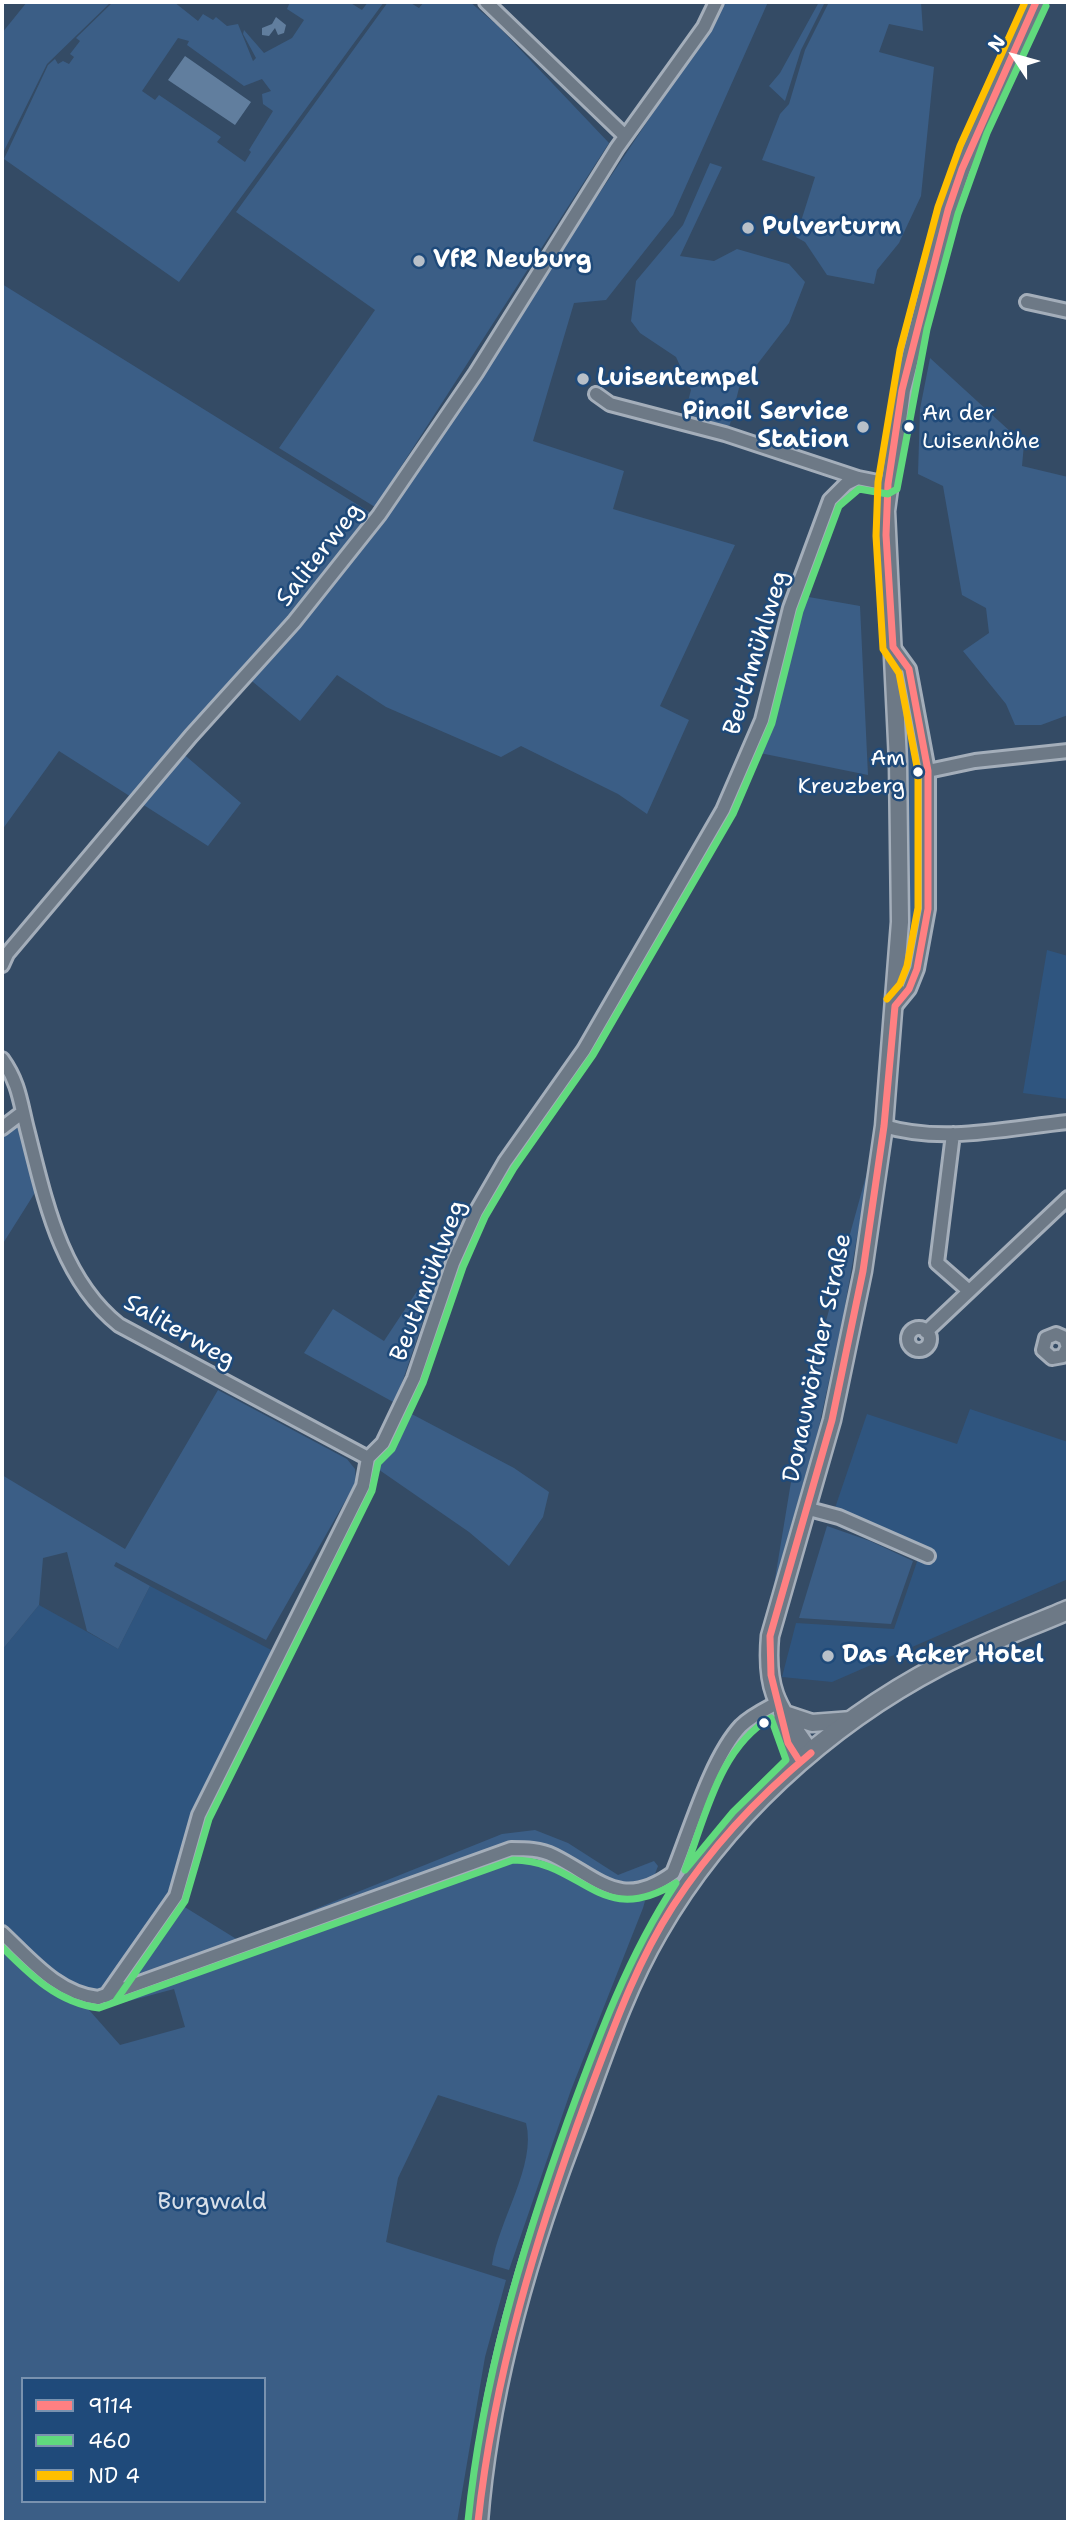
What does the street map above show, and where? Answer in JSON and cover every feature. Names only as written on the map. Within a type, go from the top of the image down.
[{"type":"main road","name":"Donauwörther Straße","points":[[805,1758],[780,1708],[767,1670],[770,1636],[809,1508],[832,1420],[863,1271],[884,1126],[900,922],[898,762],[886,535],[888,484],[910,353],[948,210],[970,150],[1036,2]]},
{"type":"main road","points":[[478,2522],[498,2389],[522,2292],[557,2179],[616,2019],[657,1934],[690,1882],[728,1833],[805,1758],[852,1720],[942,1664],[1068,1610]]},
{"type":"main road","points":[[780,1708],[812,1723],[852,1720]]},
{"type":"street","points":[[491,6],[508,2]]},
{"type":"street","name":"Saliterweg","points":[[2,965],[7,954],[191,736],[294,622],[379,515],[476,373],[625,136],[704,27],[716,2]]},
{"type":"street","points":[[491,6],[625,136]]},
{"type":"street","points":[[1027,302],[1068,311]]},
{"type":"street","points":[[596,394],[610,404],[725,434],[858,478],[888,484]]},
{"type":"street","name":"Beuthmühlweg","points":[[106,1996],[176,1896],[199,1815],[363,1486],[368,1458],[383,1443],[414,1378],[453,1263],[476,1212],[505,1162],[584,1050],[723,810],[762,720],[790,608],[830,500],[846,484],[858,478]]},
{"type":"street","name":"Donauwörther Straße","points":[[893,648],[909,669],[928,771],[928,909],[918,969],[909,989],[895,1006]]},
{"type":"street","points":[[928,771],[975,761],[1068,751]]},
{"type":"street","name":"Saliterweg","points":[[2,1059],[17,1082],[59,1242],[98,1308],[119,1325],[368,1458]]},
{"type":"street","points":[[2,1128],[23,1112]]},
{"type":"street","points":[[884,1126],[913,1135],[953,1134],[1068,1122]]},
{"type":"street","points":[[953,1134],[937,1263],[970,1292]]},
{"type":"street","points":[[926,1332],[1068,1199]]},
{"type":"street","points":[[809,1508],[839,1517],[928,1556]]},
{"type":"street","points":[[2,1933],[54,1982],[80,1996],[106,1996],[510,1849],[535,1849],[553,1855],[584,1876],[611,1889],[641,1891],[656,1886],[673,1873],[729,1742],[746,1721],[780,1708]]},
{"type":"shaded area","points":[[276,17],[286,25],[284,33],[278,35],[275,28],[269,36],[262,35],[262,28],[272,24]]},
{"type":"shaded area","points":[[185,56],[251,102],[235,125],[168,80]]},
{"type":"shaded area","points":[[1047,950],[1068,956],[1068,1099],[1023,1093]]},
{"type":"shaded area","points":[[970,1409],[1068,1442],[1068,1579],[832,1682],[782,1677],[796,1623],[894,1629],[922,1547],[835,1508],[867,1414],[957,1444]]},
{"type":"shaded area","points":[[150,1586],[273,1651],[192,1821],[175,1901],[101,1993],[83,1991],[57,1977],[2,1933],[2,1650],[39,1605],[118,1649]]},
{"type":"green space","points":[[27,2],[111,2],[47,64],[2,155],[2,33]]},
{"type":"green space","points":[[113,2],[174,2],[198,21],[203,14],[213,20],[216,17],[227,26],[238,24],[253,61],[256,58],[243,34],[244,30],[264,53],[292,38],[304,20],[287,9],[290,2],[349,2],[362,10],[368,2],[384,2],[179,282],[4,159],[48,65],[55,59],[58,64],[63,61],[69,64],[74,57],[70,54],[80,41],[76,38]],"holes":[[[178,38],[189,41],[187,45],[244,86],[262,79],[271,91],[262,94],[263,104],[273,111],[249,150],[251,152],[245,162],[217,142],[221,137],[159,95],[155,100],[142,91]]]},
{"type":"green space","name":"VfR Neuburg","points":[[388,2],[409,2],[419,8],[424,2],[470,2],[497,25],[609,143],[375,507],[279,448],[375,310],[236,212]]},
{"type":"green space","points":[[721,2],[768,2],[673,215],[606,300],[574,303],[533,441],[624,471],[613,509],[735,545],[660,706],[689,720],[647,814],[618,794],[521,746],[501,757],[386,707],[337,675],[300,721],[241,672],[174,746],[241,803],[208,846],[59,751],[2,830],[2,284],[371,513],[372,517],[380,522],[709,29]]},
{"type":"green space","points":[[819,2],[825,2],[801,50],[785,101],[769,86],[780,73]]},
{"type":"green space","points":[[829,2],[921,2],[923,31],[889,24],[879,52],[934,67],[921,196],[899,243],[877,270],[874,284],[827,275],[805,242],[796,237],[815,177],[762,160],[780,114],[789,104],[805,50]]},
{"type":"green space","points":[[710,163],[722,167],[680,256],[714,261],[737,249],[789,264],[805,282],[789,323],[739,388],[729,428],[684,416],[691,390],[676,357],[640,333],[631,321],[636,281],[683,225]]},
{"type":"green space","points":[[930,358],[1024,444],[1022,466],[1068,477],[1068,715],[1041,725],[1015,725],[1006,704],[963,651],[989,633],[986,608],[962,595],[943,486],[918,474],[920,409]]},
{"type":"green space","points":[[803,596],[860,606],[868,775],[755,752]]},
{"type":"green space","points":[[899,672],[904,672],[919,779],[921,891],[909,979],[902,979],[906,777]]},
{"type":"green space","points":[[18,1118],[36,1191],[2,1245],[2,1136]]},
{"type":"green space","points":[[871,1158],[843,1317],[818,1431],[774,1585],[805,1397]]},
{"type":"green space","points":[[466,1217],[427,1310],[395,1403],[304,1353],[333,1309],[384,1341]]},
{"type":"green space","points":[[218,1390],[347,1459],[355,1469],[356,1482],[266,1640],[116,1562],[114,1566],[150,1586],[118,1649],[87,1631],[67,1552],[43,1558],[39,1605],[2,1650],[2,1475],[125,1549]]},
{"type":"green space","points":[[406,1411],[514,1468],[549,1492],[543,1517],[509,1566],[469,1532],[375,1467]]},
{"type":"green space","points":[[827,1526],[870,1541],[913,1561],[891,1624],[799,1618]]},
{"type":"green space","name":"Burgwald","points":[[535,1830],[568,1843],[618,1875],[654,1861],[658,1866],[653,1879],[627,1887],[614,1885],[614,1900],[645,1901],[571,2090],[509,2270],[492,2265],[501,2230],[522,2175],[528,2139],[526,2123],[438,2095],[398,2178],[386,2242],[506,2280],[485,2357],[457,2522],[2,2522],[2,1939],[56,1991],[82,2002],[120,2045],[185,2027],[174,1989],[118,2004],[115,1989],[175,1901],[238,1940],[502,1834]]},
{"type":"transit line","points":[[887,999],[900,984],[907,966],[918,908],[918,772],[899,673],[883,649],[876,536],[878,482],[900,350],[938,207],[960,146],[1025,2]]},
{"type":"transit line","name":"9114","points":[[800,1762],[788,1743],[771,1675],[770,1636],[832,1420],[863,1271],[884,1126],[895,1006],[909,989],[917,969],[928,909],[928,771],[909,669],[893,647],[886,535],[888,484],[902,390],[948,210],[962,169],[1036,2]]},
{"type":"transit line","name":"460","points":[[115,2002],[185,1901],[209,1819],[372,1491],[378,1463],[392,1449],[423,1383],[463,1267],[485,1217],[514,1168],[593,1055],[733,814],[772,723],[800,611],[839,506],[859,489],[888,494],[897,489],[927,329],[958,214],[987,133],[1046,6]]},
{"type":"transit line","name":"460","points":[[771,1718],[786,1760],[733,1812],[685,1870],[707,1807],[726,1765],[753,1731],[771,1718]]},
{"type":"transit line","name":"9114","points":[[478,2522],[495,2413],[519,2307],[568,2150],[625,1999],[659,1928],[703,1863],[754,1805],[811,1753]]},
{"type":"transit line","name":"460","points":[[2,1947],[34,1977],[58,1994],[99,2008],[513,1860],[537,1863],[609,1896],[628,1899],[650,1896],[676,1883],[643,1939],[615,1998],[568,2120],[535,2218],[493,2368],[474,2469],[468,2521]]},
{"type":"place","name":"Pulverturm","points":[[748,228]]},
{"type":"place","name":"VfR Neuburg","points":[[419,261]]},
{"type":"place","name":"Luisentempel","points":[[583,379]]},
{"type":"place","name":"Pinoil Service Station","points":[[863,427]]},
{"type":"place","name":"An der Luisenhöhe","points":[[909,427]]},
{"type":"place","name":"Am Kreuzberg","points":[[918,772]]},
{"type":"place","name":"Das Acker Hotel","points":[[828,1656]]}]
